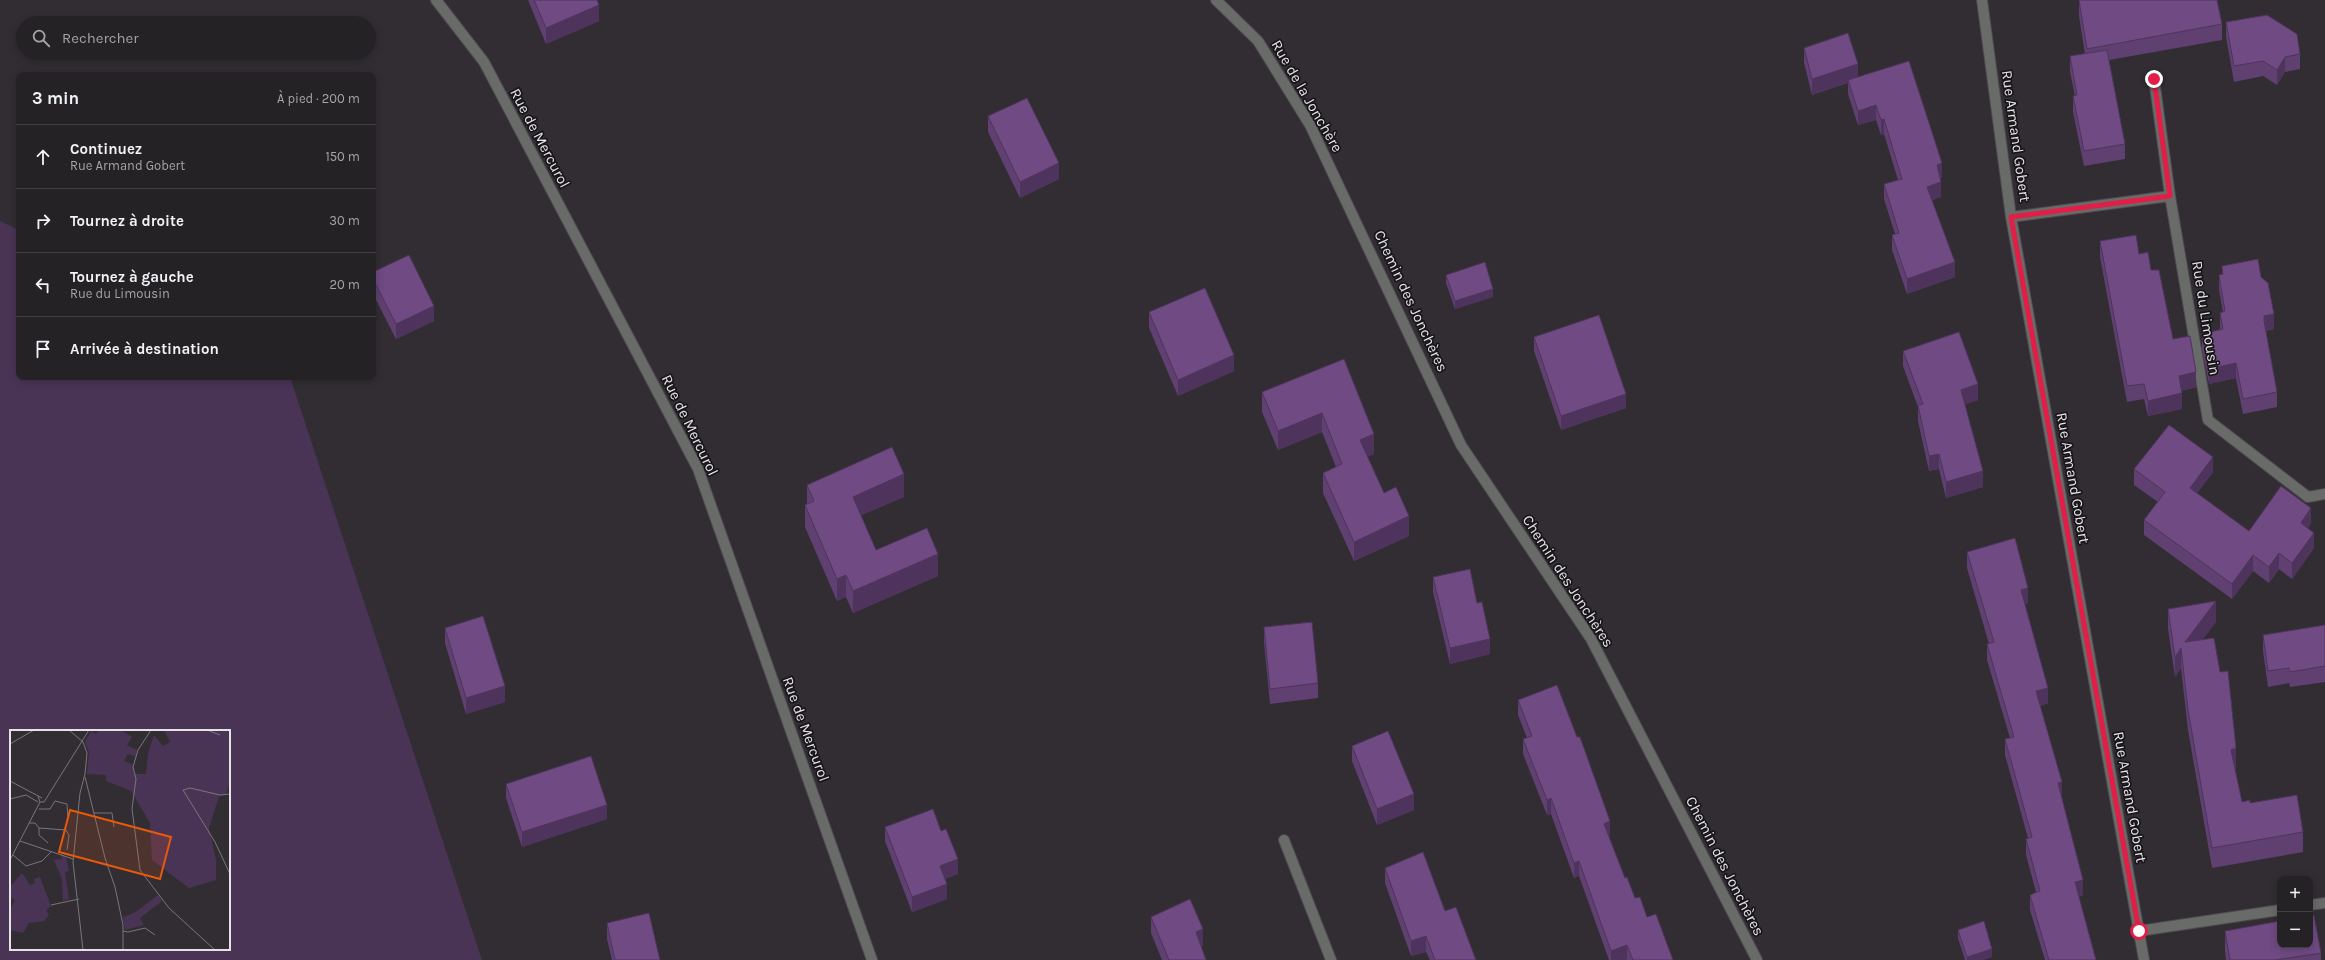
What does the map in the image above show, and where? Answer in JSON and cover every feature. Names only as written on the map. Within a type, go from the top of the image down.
[{"type":"street","name":"Rue de Mercurol","points":[[436,0],[484,62],[698,469],[872,960]]},
{"type":"street","name":"Rue de la Jonchère","points":[[1216,0],[1262,47],[1310,125],[1355,218]]},
{"type":"street","name":"Rue Armand Gobert","points":[[1982,0],[2011,217],[2144,960]]},
{"type":"street","name":"Rue du Limousin","points":[[2154,79],[2170,196],[2208,420],[2308,497],[2325,494]]},
{"type":"street","points":[[2011,217],[2170,196]]},
{"type":"street","name":"Chemin des Jonchères","points":[[1355,218],[1461,445],[1591,639],[1757,960]]},
{"type":"street","points":[[1284,840],[1331,960]]},
{"type":"street","points":[[2313,905],[2325,903]]},
{"type":"street","points":[[2139,931],[2277,910]]},
{"type":"shaded area","points":[[0,221],[16,229],[16,380],[291,380],[482,960],[0,960]]},
{"type":"building","points":[[534,0],[597,0],[599,5],[546,28]]},
{"type":"building","points":[[2079,0],[2217,0],[2222,24],[2087,49]]},
{"type":"building","points":[[2267,15],[2297,34],[2300,54],[2285,57],[2277,70],[2263,61],[2234,66],[2226,22]]},
{"type":"building","points":[[1848,33],[1858,64],[1812,79],[1804,48]]},
{"type":"building","points":[[2107,50],[2125,144],[2084,151],[2073,96],[2077,95],[2070,56]]},
{"type":"building","points":[[1909,61],[1942,163],[1937,165],[1941,182],[1927,187],[1955,262],[1907,279],[1892,235],[1899,233],[1884,184],[1902,179],[1884,119],[1881,120],[1876,105],[1858,111],[1848,80]]},
{"type":"building","points":[[1027,98],[1059,163],[1020,182],[988,116]]},
{"type":"building","points":[[2136,235],[2139,254],[2148,252],[2151,270],[2159,270],[2173,339],[2190,336],[2196,372],[2179,376],[2182,393],[2148,401],[2144,384],[2127,386],[2100,241]]},
{"type":"building","points":[[409,255],[434,306],[396,324],[376,285],[376,271]]},
{"type":"building","points":[[2258,259],[2261,277],[2268,283],[2274,314],[2264,316],[2264,321],[2277,392],[2243,399],[2236,363],[2209,369],[2202,334],[2223,329],[2220,313],[2225,311],[2219,275],[2223,274],[2222,266]]},
{"type":"building","points":[[1485,262],[1493,289],[1455,301],[1446,275]]},
{"type":"building","points":[[1205,288],[1234,355],[1178,380],[1149,312]]},
{"type":"building","points":[[1599,315],[1626,394],[1561,416],[1534,337]]},
{"type":"building","points":[[1959,332],[1978,384],[1961,390],[1983,471],[1946,482],[1939,454],[1929,456],[1918,405],[1923,404],[1903,351]]},
{"type":"building","points":[[1344,359],[1374,434],[1360,440],[1384,493],[1396,487],[1409,516],[1354,542],[1323,473],[1342,464],[1322,413],[1278,431],[1262,392]]},
{"type":"building","points":[[2169,425],[2213,457],[2190,488],[2249,531],[2281,486],[2311,508],[2301,523],[2314,533],[2292,563],[2279,553],[2269,567],[2253,555],[2232,584],[2144,520],[2165,492],[2134,469]]},
{"type":"building","points":[[892,447],[904,474],[853,497],[876,550],[927,528],[938,554],[853,591],[846,575],[837,579],[817,533],[805,505],[814,501],[807,485]]},
{"type":"building","points":[[2015,538],[2028,588],[2021,590],[2048,688],[2036,691],[2062,782],[2058,783],[2083,880],[2075,882],[2096,960],[2049,960],[2030,895],[2040,891],[2026,839],[2032,837],[2005,739],[2014,737],[1987,644],[1994,642],[1967,552]]},
{"type":"building","points":[[1470,569],[1477,603],[1482,602],[1490,639],[1450,648],[1433,577]]},
{"type":"building","points":[[2216,601],[2185,642],[2214,638],[2220,672],[2228,671],[2236,748],[2231,750],[2242,802],[2250,800],[2250,803],[2297,795],[2303,832],[2212,848],[2188,710],[2181,648],[2175,657],[2168,609]]},
{"type":"building","points":[[483,616],[505,686],[466,698],[445,628]]},
{"type":"building","points":[[1312,622],[1318,683],[1270,689],[1264,627]]},
{"type":"building","points":[[2325,625],[2325,666],[2290,672],[2289,668],[2268,671],[2263,635]]},
{"type":"building","points":[[1557,685],[1577,737],[1580,737],[1610,821],[1604,824],[1625,878],[1627,877],[1635,898],[1640,897],[1647,917],[1656,914],[1673,960],[1633,960],[1627,945],[1611,951],[1579,861],[1574,863],[1551,798],[1547,800],[1523,739],[1532,736],[1518,700]]},
{"type":"building","points":[[1388,731],[1414,794],[1377,809],[1352,746]]},
{"type":"building","points":[[591,756],[607,805],[522,832],[506,784]]},
{"type":"building","points":[[933,809],[941,831],[946,829],[958,859],[940,866],[947,884],[912,897],[885,827]]},
{"type":"building","points":[[1423,852],[1445,911],[1456,907],[1476,960],[1435,960],[1426,936],[1411,941],[1385,868]]},
{"type":"building","points":[[1190,899],[1203,929],[1196,932],[1206,960],[1169,960],[1151,917]]},
{"type":"building","points":[[649,913],[660,960],[615,960],[607,923]]},
{"type":"building","points":[[2313,915],[2321,953],[2275,960],[2230,960],[2225,931],[2277,922],[2277,948],[2313,948]]},
{"type":"building","points":[[1984,921],[1992,949],[1967,957],[1958,930]]},
{"type":"route","points":[[2139,931],[2011,217],[2170,196],[2154,79]]}]
